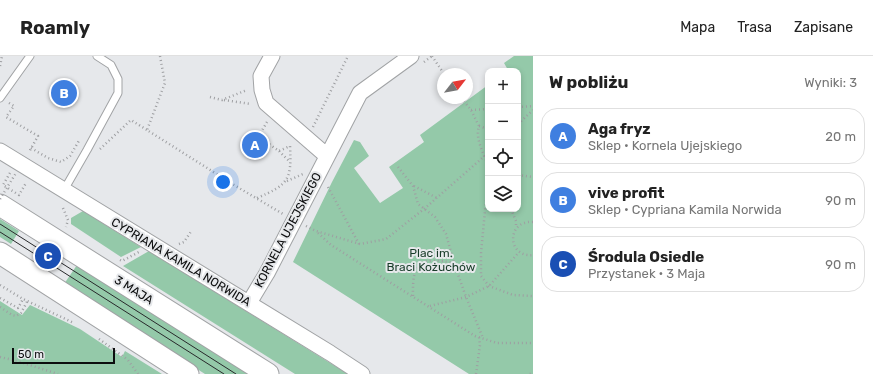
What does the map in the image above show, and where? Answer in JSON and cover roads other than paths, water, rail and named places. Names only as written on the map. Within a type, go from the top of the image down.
[{"type":"main road","name":"3 MAJA","points":[[6,198],[268,374]]},
{"type":"main road","points":[[0,253],[188,374]]},
{"type":"street","points":[[272,56],[261,76],[262,90],[266,103],[327,156]]},
{"type":"street","name":"KORNELA UJEJSKIEGO","points":[[249,303],[267,273],[292,217],[327,156],[360,93],[415,60]]},
{"type":"street","name":"CYPRIANA KAMILA NORWIDA","points":[[0,151],[362,374]]},
{"type":"lane","points":[[0,97],[30,56]]},
{"type":"lane","points":[[64,190],[118,93],[118,79],[111,65],[97,56]]},
{"type":"tram line","points":[[0,224],[236,374]]},
{"type":"tram line","points":[[0,232],[224,374]]},
{"type":"place","name":"vive profit","points":[[64,93]]},
{"type":"place","name":"Aga fryz","points":[[255,145]]},
{"type":"place","name":"Środula Osiedle","points":[[48,256]]},
{"type":"park label","name":"Plac im. Braci Kożuchów","points":[[431,260]]}]
